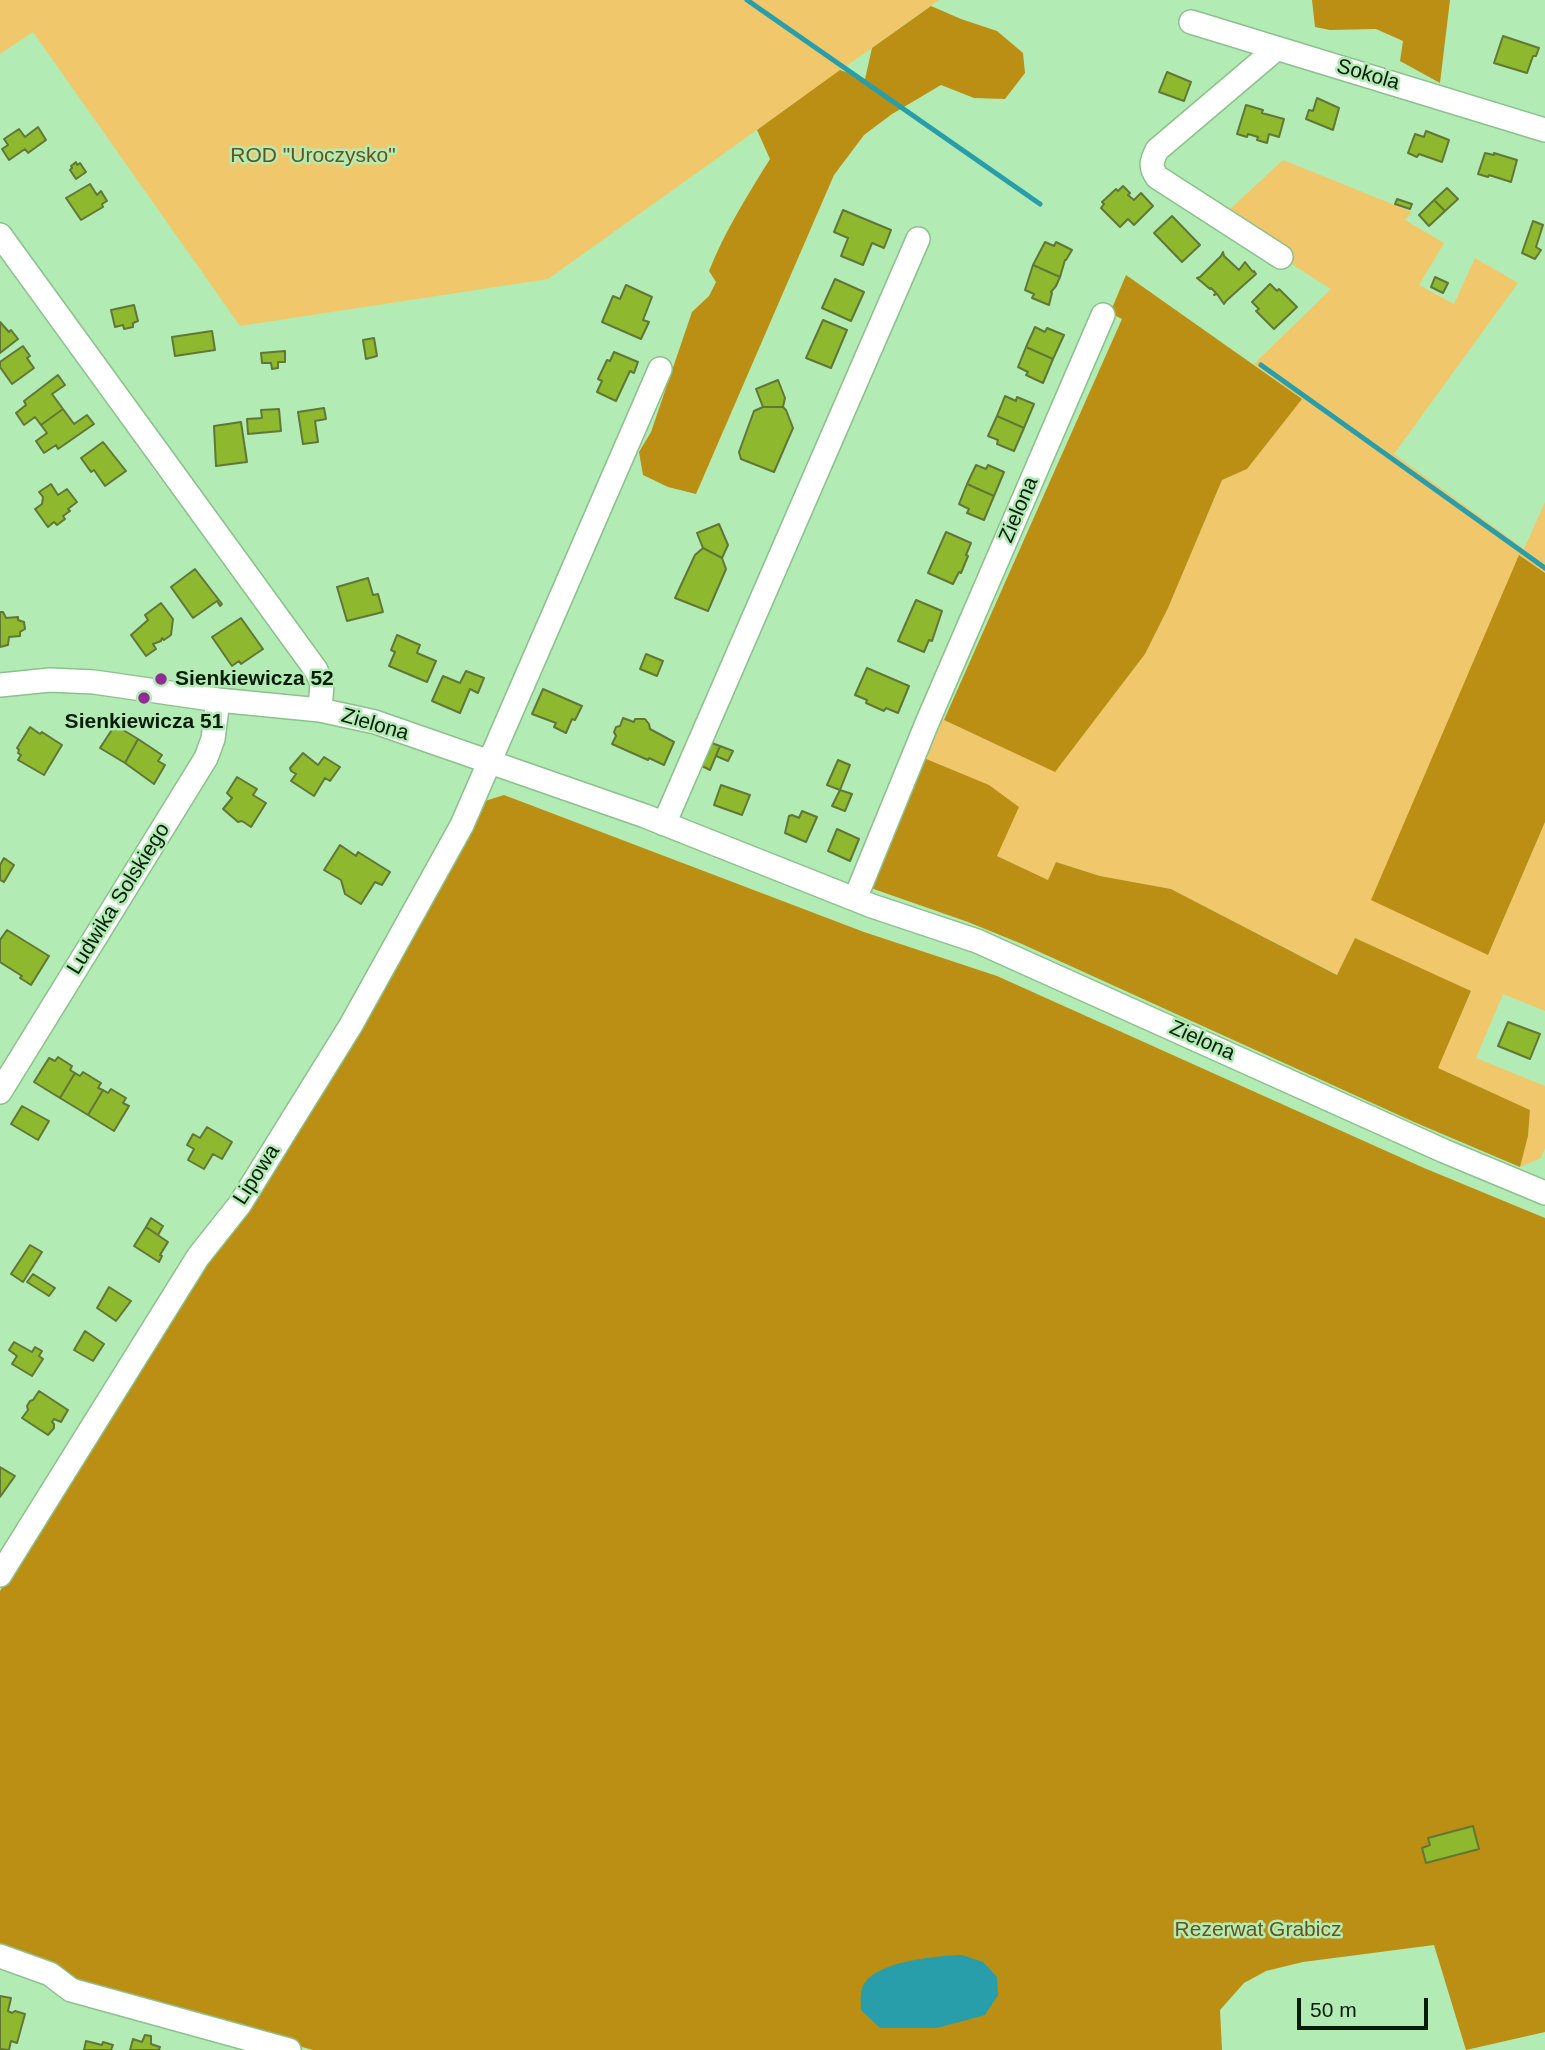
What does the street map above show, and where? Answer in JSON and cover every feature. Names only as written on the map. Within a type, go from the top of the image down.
[{"type":"street","name":"Sokola","points":[[1191,22],[1545,130]]},
{"type":"street","points":[[1276,48],[1157,150],[1152,169],[1157,177],[1281,257]]},
{"type":"street","name":"Zielona","points":[[0,235],[316,670],[322,684],[320,710],[375,722],[491,762],[664,824],[855,899],[978,941],[1444,1151],[1545,1192]]},
{"type":"street","points":[[664,824],[918,239]]},
{"type":"street","name":"Zielona","points":[[855,899],[927,723],[1104,314]]},
{"type":"street","name":"Lipowa","points":[[0,1575],[198,1257],[240,1203],[351,1025],[463,825],[660,369]]},
{"type":"street","points":[[0,685],[70,680],[218,700],[320,710]]},
{"type":"street","name":"Ludwika Solskiego","points":[[0,1092],[206,758],[213,739],[218,700]]},
{"type":"street","points":[[0,1956],[50,1973],[71,1990],[289,2050]]},
{"type":"green space","name":"ROD \"Uroczysko\"","points":[[0,0],[939,0],[548,279],[240,326],[33,32],[0,54]]},
{"type":"green space","points":[[1312,0],[1450,0],[1440,83],[1400,61],[1403,41],[1376,29],[1330,30],[1315,27]]},
{"type":"green space","points":[[931,6],[997,31],[1023,53],[1025,73],[1005,99],[974,98],[941,85],[892,114],[864,135],[834,175],[696,494],[668,487],[643,475],[639,452],[651,432],[692,312],[709,296],[716,282],[709,271],[715,256],[770,159],[757,130],[840,70],[865,79],[872,48]]},
{"type":"green space","points":[[1283,160],[1412,212],[1405,220],[1444,243],[1419,285],[1454,304],[1475,258],[1518,283],[1394,454],[1524,549],[1545,502],[1545,573],[1518,555],[1488,955],[1545,822],[1545,1011],[1503,994],[1476,1058],[1545,1086],[1545,1148],[1541,1158],[1520,1167],[1528,1136],[1530,1110],[1437,1068],[1471,992],[1355,938],[1338,975],[1171,889],[1100,876],[1056,862],[1049,881],[997,856],[1018,807],[920,756],[937,717],[1055,771],[1145,654],[1168,608],[1222,480],[1247,469],[1301,399],[1254,364],[1331,289],[1290,263],[1287,248],[1229,210]]},
{"type":"green space","points":[[1126,275],[1302,399],[1247,469],[1222,480],[1168,608],[1145,654],[1055,772],[944,720],[1122,319],[1110,313]]},
{"type":"green space","points":[[1519,555],[1545,573],[1545,822],[1488,955],[1371,900]]},
{"type":"green space","points":[[919,756],[989,785],[1019,807],[997,856],[1048,880],[1056,862],[1100,876],[1171,889],[1337,975],[1355,938],[1471,991],[1438,1068],[1530,1110],[1528,1136],[1520,1167],[1414,1122],[1022,944],[865,886]]},
{"type":"green space","name":"Rezerwat Grabicz","points":[[504,795],[864,932],[997,976],[1424,1168],[1545,1218],[1545,2032],[1466,2050],[1434,1945],[1303,1962],[1266,1971],[1244,1983],[1220,2010],[1222,2050],[313,2050],[81,1986],[0,1953],[0,1591],[218,1240],[485,801]]},
{"type":"water","points":[[962,1955],[983,1962],[997,1977],[998,1995],[985,2015],[937,2028],[880,2028],[861,2010],[862,1989],[877,1972],[906,1962]]},
{"type":"building","points":[[1503,36],[1539,48],[1527,73],[1494,63]]},
{"type":"building","points":[[1167,72],[1191,82],[1184,101],[1159,92]]},
{"type":"building","points":[[1317,98],[1339,108],[1333,130],[1306,119],[1309,110],[1313,111]]},
{"type":"building","points":[[1246,105],[1284,119],[1279,137],[1269,134],[1267,143],[1248,134],[1247,137],[1237,134]]},
{"type":"building","points":[[38,127],[46,140],[28,153],[25,149],[9,160],[2,149],[8,145],[4,139],[19,129],[25,137]]},
{"type":"building","points":[[1426,131],[1449,140],[1442,162],[1408,153],[1415,134],[1424,137]]},
{"type":"building","points":[[1485,153],[1517,160],[1511,182],[1478,174]]},
{"type":"building","points":[[76,162],[77,165],[80,163],[86,172],[76,179],[70,170]]},
{"type":"building","points":[[90,184],[97,195],[101,191],[107,201],[102,204],[103,207],[81,220],[66,198]]},
{"type":"building","points":[[1123,186],[1134,200],[1141,193],[1153,206],[1134,225],[1128,219],[1120,227],[1101,208],[1104,204],[1102,202]]},
{"type":"building","points":[[1447,188],[1458,199],[1445,211],[1434,200]]},
{"type":"building","points":[[1397,199],[1412,204],[1410,209],[1395,204]]},
{"type":"building","points":[[1434,200],[1445,211],[1429,226],[1419,215]]},
{"type":"building","points":[[843,210],[891,230],[884,248],[872,243],[863,265],[841,256],[848,238],[834,232]]},
{"type":"building","points":[[1172,216],[1200,245],[1182,262],[1154,233]]},
{"type":"building","points":[[1533,221],[1543,225],[1536,247],[1541,250],[1535,259],[1522,253]]},
{"type":"building","points":[[1045,242],[1054,246],[1056,242],[1072,250],[1065,260],[1060,277],[1033,265]]},
{"type":"building","points":[[1223,252],[1239,270],[1245,262],[1256,274],[1224,304],[1211,288],[1197,278]]},
{"type":"building","points":[[1033,265],[1060,277],[1051,292],[1049,305],[1032,298],[1034,294],[1025,290]]},
{"type":"building","points":[[1435,277],[1448,283],[1443,293],[1431,287]]},
{"type":"building","points":[[835,279],[864,292],[851,321],[822,308]]},
{"type":"building","points":[[1270,284],[1297,307],[1274,329],[1256,311],[1259,309],[1252,302]]},
{"type":"building","points":[[626,285],[652,297],[643,320],[649,322],[641,339],[602,322],[613,296],[620,299]]},
{"type":"building","points":[[134,305],[138,321],[133,323],[133,327],[115,327],[111,310]]},
{"type":"building","points":[[823,320],[847,330],[831,368],[806,358]]},
{"type":"building","points":[[0,322],[18,339],[0,353]]},
{"type":"building","points":[[1035,327],[1045,332],[1047,328],[1064,335],[1053,359],[1026,347]]},
{"type":"building","points":[[212,331],[215,350],[175,356],[172,337]]},
{"type":"building","points":[[374,338],[377,356],[366,359],[363,340]]},
{"type":"building","points":[[23,346],[34,368],[12,384],[0,367],[0,362]]},
{"type":"building","points":[[1026,347],[1053,359],[1043,383],[1026,375],[1028,372],[1018,367]]},
{"type":"building","points":[[285,351],[285,362],[278,362],[278,368],[272,369],[271,363],[262,363],[261,353]]},
{"type":"building","points":[[614,352],[638,362],[634,373],[630,371],[616,401],[597,392],[602,381],[598,379]]},
{"type":"building","points":[[58,375],[65,385],[52,394],[63,409],[41,425],[35,417],[24,425],[16,413],[26,405],[24,401]]},
{"type":"building","points":[[778,380],[785,398],[783,407],[763,407],[756,389]]},
{"type":"building","points":[[1005,396],[1016,401],[1017,397],[1034,404],[1024,428],[997,416]]},
{"type":"building","points":[[763,407],[783,407],[793,428],[774,472],[741,459],[739,452],[754,411]]},
{"type":"building","points":[[324,408],[326,419],[315,421],[318,442],[303,444],[298,412]]},
{"type":"building","points":[[63,409],[74,424],[87,415],[94,424],[58,449],[56,445],[44,453],[36,441],[47,433],[41,425]]},
{"type":"building","points":[[279,409],[281,431],[248,434],[247,419],[262,418],[261,410]]},
{"type":"building","points":[[997,416],[1024,428],[1014,451],[997,444],[998,440],[988,436]]},
{"type":"building","points":[[241,422],[247,462],[216,466],[214,426]]},
{"type":"building","points":[[103,442],[126,471],[105,486],[81,458]]},
{"type":"building","points":[[976,465],[986,469],[988,465],[1004,472],[994,496],[967,484]]},
{"type":"building","points":[[51,484],[58,495],[67,489],[77,502],[63,516],[65,519],[48,527],[35,509],[42,504],[43,497],[39,492]]},
{"type":"building","points":[[967,484],[994,496],[984,520],[967,513],[969,509],[959,504]]},
{"type":"building","points":[[719,524],[728,545],[722,558],[703,548],[697,533]]},
{"type":"building","points":[[946,532],[971,543],[961,573],[959,572],[953,584],[928,573]]},
{"type":"building","points":[[703,548],[722,558],[726,569],[708,611],[675,598],[695,555]]},
{"type":"building","points":[[195,569],[222,604],[220,606],[217,601],[193,618],[171,587]]},
{"type":"building","points":[[368,578],[373,595],[378,594],[383,612],[347,621],[337,587]]},
{"type":"building","points":[[916,600],[942,611],[932,641],[929,640],[924,652],[898,641]]},
{"type":"building","points":[[161,603],[173,619],[171,635],[153,644],[156,649],[146,656],[131,635],[148,620],[145,615]]},
{"type":"building","points":[[0,612],[3,612],[6,618],[18,617],[18,620],[24,622],[25,629],[20,632],[20,636],[9,637],[8,645],[0,647]]},
{"type":"building","points":[[241,618],[263,649],[241,664],[239,661],[232,666],[212,637]]},
{"type":"building","points":[[397,635],[420,645],[417,653],[436,661],[427,682],[389,666],[395,652],[391,650]]},
{"type":"building","points":[[646,654],[663,661],[657,676],[640,669]]},
{"type":"building","points":[[867,668],[909,686],[898,713],[886,708],[884,711],[855,695]]},
{"type":"building","points":[[466,671],[484,678],[478,693],[470,689],[460,713],[432,701],[443,676],[460,683]]},
{"type":"building","points":[[543,689],[582,706],[566,733],[554,727],[556,723],[532,714]]},
{"type":"building","points":[[623,718],[634,722],[635,719],[645,719],[650,729],[674,742],[664,765],[612,744],[616,727],[620,726]]},
{"type":"building","points":[[115,725],[138,739],[125,763],[100,748]]},
{"type":"building","points":[[30,727],[62,745],[44,775],[18,760],[21,755],[17,748]]},
{"type":"building","points":[[138,739],[162,755],[158,761],[165,765],[154,784],[125,763]]},
{"type":"building","points":[[706,741],[720,746],[710,770],[696,763]]},
{"type":"building","points":[[720,746],[733,751],[728,761],[716,756]]},
{"type":"building","points":[[303,753],[318,765],[324,757],[340,767],[330,781],[325,778],[314,796],[291,781],[296,774],[290,768]]},
{"type":"building","points":[[838,760],[850,765],[840,790],[827,785]]},
{"type":"building","points":[[237,777],[257,789],[253,795],[266,803],[251,827],[242,821],[238,822],[223,809],[232,798],[227,793]]},
{"type":"building","points":[[721,785],[750,795],[742,815],[714,805]]},
{"type":"building","points":[[840,790],[852,794],[845,811],[832,806]]},
{"type":"building","points":[[802,811],[817,817],[806,842],[785,833],[789,816],[799,818]]},
{"type":"building","points":[[837,829],[859,839],[850,861],[828,851]]},
{"type":"building","points":[[340,845],[356,856],[358,852],[390,872],[382,885],[375,882],[361,904],[345,894],[341,880],[324,870]]},
{"type":"building","points":[[4,858],[14,865],[4,882],[0,880],[0,865]]},
{"type":"building","points":[[7,930],[49,956],[31,985],[0,962],[0,940]]},
{"type":"building","points":[[1508,1022],[1540,1034],[1530,1059],[1498,1046]]},
{"type":"building","points":[[58,1057],[72,1066],[70,1070],[75,1073],[60,1098],[34,1082],[49,1058],[55,1061]]},
{"type":"building","points":[[83,1072],[101,1083],[98,1088],[103,1090],[88,1115],[60,1098],[75,1073],[80,1076]]},
{"type":"building","points":[[111,1089],[126,1098],[123,1103],[129,1106],[114,1131],[88,1115],[103,1090],[108,1093]]},
{"type":"building","points":[[22,1106],[49,1121],[38,1140],[11,1124]]},
{"type":"building","points":[[207,1127],[232,1142],[222,1159],[213,1154],[204,1169],[188,1160],[194,1149],[187,1145],[193,1134],[200,1138]]},
{"type":"building","points":[[151,1218],[163,1226],[158,1235],[146,1227]]},
{"type":"building","points":[[146,1227],[168,1242],[159,1262],[134,1246]]},
{"type":"building","points":[[30,1245],[42,1252],[23,1282],[11,1274]]},
{"type":"building","points":[[33,1274],[55,1288],[49,1296],[27,1282]]},
{"type":"building","points":[[109,1287],[131,1301],[116,1321],[97,1308]]},
{"type":"building","points":[[85,1331],[104,1344],[93,1361],[74,1350]]},
{"type":"building","points":[[14,1342],[32,1352],[35,1347],[42,1351],[39,1356],[43,1359],[32,1376],[12,1364],[17,1356],[9,1350]]},
{"type":"building","points":[[39,1391],[68,1410],[61,1422],[54,1419],[54,1428],[48,1435],[22,1418],[30,1401]]},
{"type":"building","points":[[0,1467],[15,1476],[0,1497]]},
{"type":"building","points":[[1473,1826],[1479,1849],[1426,1863],[1422,1848],[1430,1845],[1428,1838]]},
{"type":"building","points":[[0,1996],[11,1998],[8,2011],[25,2014],[17,2043],[11,2041],[9,2050],[0,2049]]},
{"type":"building","points":[[145,2035],[151,2036],[151,2044],[160,2047],[159,2050],[130,2050],[133,2039],[142,2042]]},
{"type":"building","points":[[86,2041],[113,2045],[111,2050],[84,2050]]},
{"type":"waterway","points":[[747,0],[1040,204]]},
{"type":"waterway","points":[[1261,365],[1545,568]]},
{"type":"place","name":"Sienkiewicza 52","points":[[161,679]]},
{"type":"place","name":"Sienkiewicza 51","points":[[144,698]]}]
